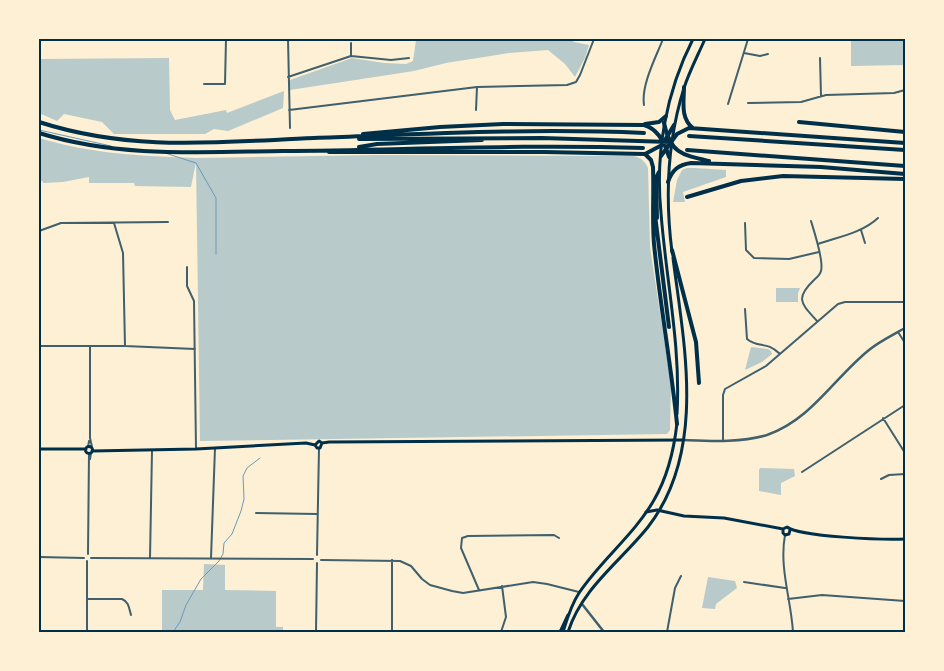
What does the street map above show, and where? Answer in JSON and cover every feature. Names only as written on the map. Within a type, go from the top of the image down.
[{"type":"highway","points":[[684,87],[684,111],[689,124],[694,128]]},
{"type":"highway","points":[[638,126],[659,122],[666,116]]},
{"type":"highway","points":[[39,122],[76,132],[120,140],[188,144],[522,131],[644,133]]},
{"type":"highway","points":[[799,122],[905,132]]},
{"type":"highway","points":[[664,123],[670,142],[684,156],[720,164]]},
{"type":"highway","points":[[329,138],[440,127],[503,124],[644,125],[652,128],[670,156]]},
{"type":"highway","points":[[314,151],[336,153],[544,152],[645,154],[662,142],[674,126]]},
{"type":"highway","points":[[660,156],[680,131],[694,128],[905,143]]},
{"type":"highway","points":[[39,133],[71,142],[117,150],[188,154],[528,146],[642,148]]},
{"type":"highway","points":[[689,136],[905,150]]},
{"type":"highway","points":[[329,138],[580,138],[670,142]]},
{"type":"highway","points":[[346,150],[377,144],[502,138]]},
{"type":"highway","points":[[688,150],[905,166]]},
{"type":"highway","points":[[645,154],[652,162],[654,242],[677,424]]},
{"type":"highway","points":[[668,182],[673,171],[686,164],[821,167],[905,174]]},
{"type":"highway","points":[[657,226],[656,178],[659,172]]},
{"type":"highway","points":[[687,197],[741,181],[783,176],[905,179]]},
{"type":"highway","points":[[653,206],[669,326]]},
{"type":"highway","points":[[672,250],[696,342],[699,383]]},
{"type":"main road","points":[[561,632],[580,592],[655,499],[666,475],[675,440],[678,378],[677,348],[660,212],[659,172],[664,123],[680,67],[693,39]]},
{"type":"main road","points":[[568,632],[581,604],[594,585],[641,535],[659,510],[675,474],[685,412],[686,369],[672,250],[668,182],[670,142],[684,87],[705,39]]},
{"type":"main road","points":[[315,445],[319,441],[322,443],[682,440]]},
{"type":"main road","points":[[39,449],[152,451],[306,443],[319,448],[322,447],[322,443]]},
{"type":"main road","points":[[646,512],[659,510],[684,516],[724,518],[783,529],[787,527],[790,530],[866,539],[905,539]]},
{"type":"main road","points":[[783,529],[785,535],[789,534],[790,530]]},
{"type":"street","points":[[204,84],[226,84],[226,39]]},
{"type":"street","points":[[288,39],[290,128]]},
{"type":"street","points":[[289,110],[477,87],[567,85],[576,82],[594,39]]},
{"type":"street","points":[[644,105],[645,86],[663,39]]},
{"type":"street","points":[[728,104],[748,39]]},
{"type":"street","points":[[351,43],[351,56]]},
{"type":"street","points":[[744,53],[760,56],[768,54]]},
{"type":"street","points":[[288,77],[351,56],[391,60],[409,58]]},
{"type":"street","points":[[820,58],[821,96]]},
{"type":"street","points":[[476,110],[477,87]]},
{"type":"street","points":[[748,103],[801,102],[832,94],[894,93],[905,90]]},
{"type":"street","points":[[818,244],[860,230],[872,224],[878,218]]},
{"type":"street","points":[[811,221],[818,244],[821,272],[805,288],[801,297],[804,305],[818,322]]},
{"type":"street","points":[[39,231],[61,223],[168,222]]},
{"type":"street","points":[[114,223],[122,253],[125,346]]},
{"type":"street","points":[[745,223],[746,250],[754,258],[788,259],[819,252]]},
{"type":"street","points":[[860,230],[865,243]]},
{"type":"street","points":[[187,267],[187,286],[194,301],[196,449]]},
{"type":"street","points":[[723,440],[723,395],[725,389],[759,371],[841,303],[905,302]]},
{"type":"street","points":[[745,309],[745,333],[747,339],[752,343],[770,346],[780,354]]},
{"type":"street","points":[[682,440],[723,440],[759,437],[786,427],[805,414],[869,350],[905,328]]},
{"type":"street","points":[[898,332],[905,343]]},
{"type":"street","points":[[39,346],[125,346],[194,349]]},
{"type":"street","points":[[90,346],[88,554],[91,558]]},
{"type":"street","points":[[802,472],[905,405]]},
{"type":"street","points":[[883,418],[905,453]]},
{"type":"street","points":[[211,559],[215,448]]},
{"type":"street","points":[[319,448],[317,555],[321,560]]},
{"type":"street","points":[[150,558],[152,451]]},
{"type":"street","points":[[881,479],[889,475],[905,474]]},
{"type":"street","points":[[256,513],[317,514]]},
{"type":"street","points":[[479,590],[461,548],[462,538],[468,536],[554,535],[558,538]]},
{"type":"street","points":[[785,535],[783,551],[785,588],[792,632]]},
{"type":"street","points":[[84,558],[85,554],[88,554]]},
{"type":"street","points":[[87,632],[88,561],[91,558],[313,559],[317,555]]},
{"type":"street","points":[[39,557],[84,558],[88,561]]},
{"type":"street","points":[[313,559],[317,563],[316,632]]},
{"type":"street","points":[[317,563],[321,560],[400,561],[411,566],[430,585],[460,592],[540,582],[580,592]]},
{"type":"street","points":[[392,560],[392,632]]},
{"type":"street","points":[[667,632],[675,588],[681,576]]},
{"type":"street","points":[[744,582],[785,588]]},
{"type":"street","points":[[501,632],[506,617],[502,586]]},
{"type":"street","points":[[788,599],[814,595],[905,600]]},
{"type":"street","points":[[87,599],[122,599],[129,604],[131,615]]},
{"type":"street","points":[[581,604],[604,632]]},
{"type":"shaded area","points":[[570,39],[574,42],[589,45],[585,58],[575,77],[565,64],[548,50],[509,53],[446,63],[414,71],[290,90],[290,80],[352,58],[406,64],[413,61],[416,40]]},
{"type":"shaded area","points":[[851,39],[905,39],[905,65],[851,66]]},
{"type":"shaded area","points":[[169,58],[170,110],[175,120],[226,110],[227,113],[284,91],[283,108],[228,131],[214,129],[205,134],[114,134],[102,122],[64,114],[57,121],[39,113],[39,59]]},
{"type":"shaded area","points":[[39,138],[97,151],[196,158],[376,155],[634,156],[639,158],[648,168],[650,247],[671,385],[670,430],[667,434],[200,441],[196,162],[191,187],[135,186],[134,183],[89,183],[89,177],[63,182],[43,183],[43,181],[39,182]]},
{"type":"shaded area","points":[[687,168],[726,170],[726,177],[683,192],[685,202],[673,202],[677,180],[682,170]]},
{"type":"shaded area","points":[[776,288],[800,288],[798,302],[776,302]]},
{"type":"shaded area","points":[[751,347],[768,349],[772,354],[762,362],[745,370]]},
{"type":"shaded area","points":[[760,468],[794,469],[795,476],[781,483],[781,495],[759,491]]},
{"type":"shaded area","points":[[204,564],[225,565],[225,590],[276,591],[276,627],[283,627],[283,632],[162,632],[162,590],[203,590]]},
{"type":"shaded area","points":[[708,577],[735,581],[737,588],[716,604],[715,609],[702,608]]},
{"type":"waterway","points":[[39,130],[111,146]]},
{"type":"waterway","points":[[165,153],[196,163],[216,198],[216,254]]},
{"type":"waterway","points":[[173,632],[180,622],[186,605],[201,579],[219,561],[223,554],[224,543],[232,534],[241,511],[244,499],[243,476],[247,468],[260,458]]}]
